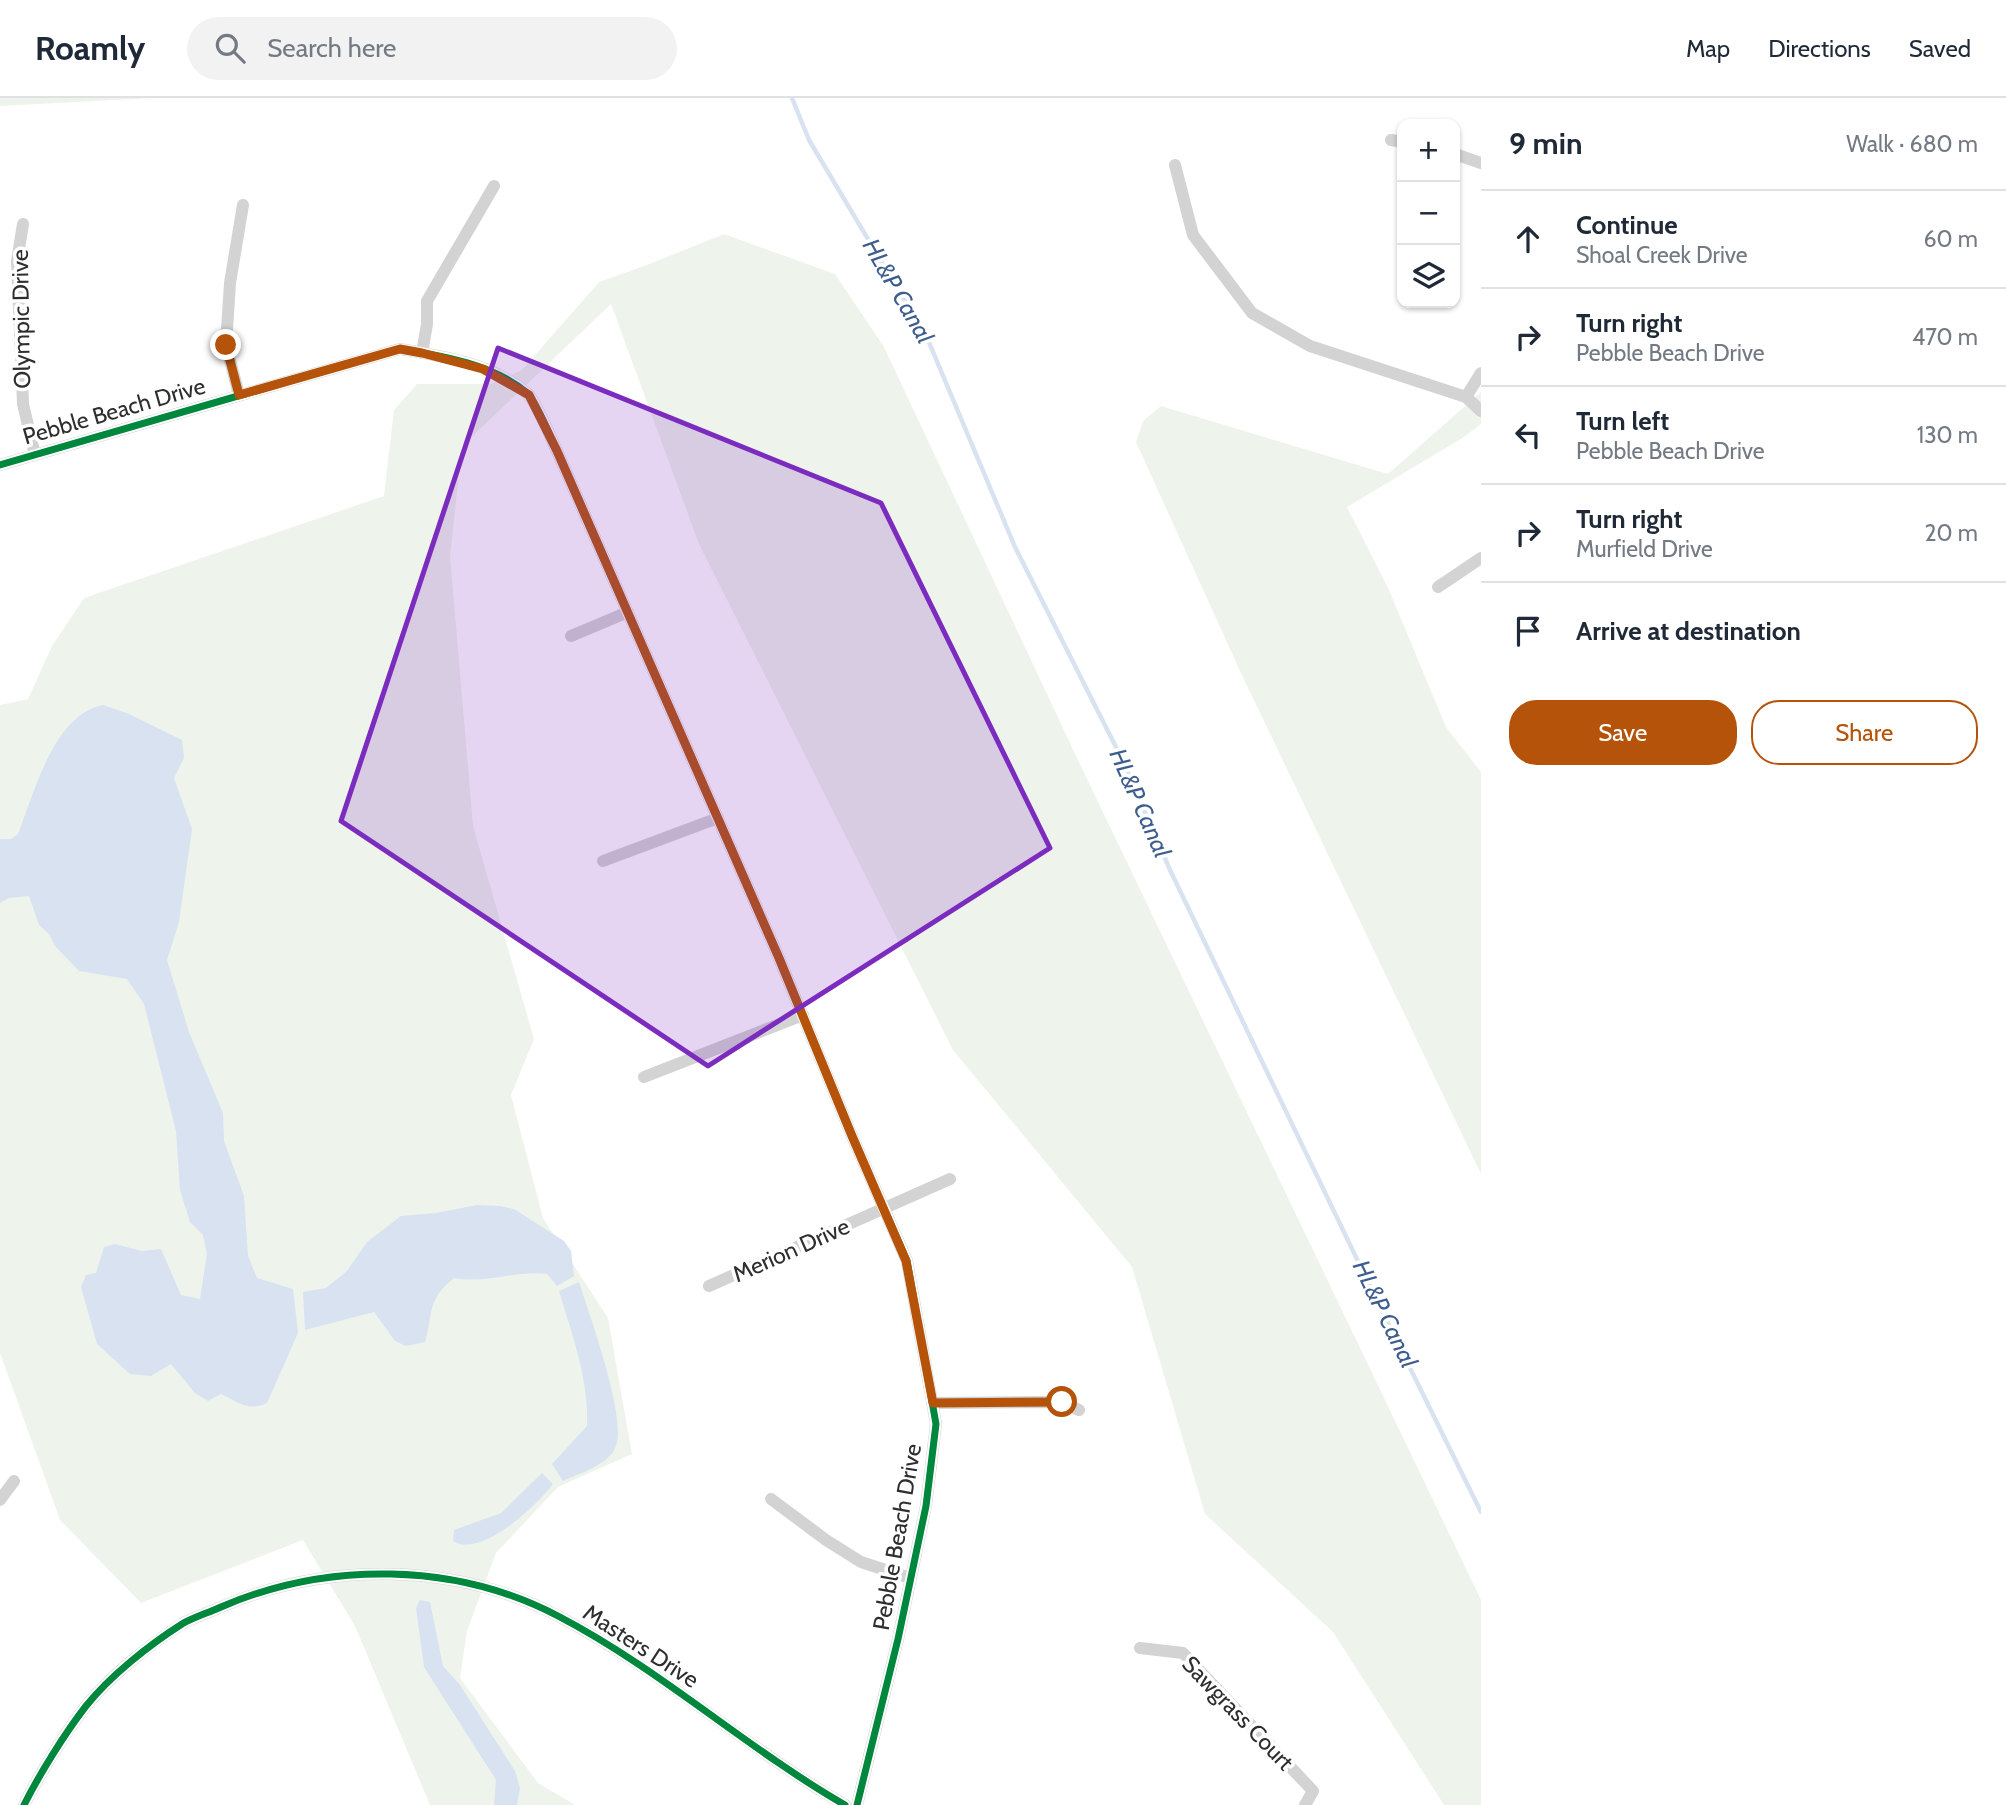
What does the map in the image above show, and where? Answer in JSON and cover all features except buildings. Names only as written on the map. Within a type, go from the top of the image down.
[{"type":"street","points":[[1460,156],[1481,163]]},
{"type":"street","points":[[1174,165],[1193,235],[1252,313],[1310,346],[1466,397],[1481,411]]},
{"type":"street","points":[[422,353],[427,324],[427,301],[494,186]]},
{"type":"street","points":[[239,395],[226,345],[230,283],[243,205]]},
{"type":"street","name":"Olympic Drive","points":[[23,224],[17,261],[23,404],[34,455]]},
{"type":"street","name":"Pebble Beach Drive","points":[[0,465],[400,349],[483,369],[529,395],[557,451],[718,818],[906,1261],[936,1424],[926,1506],[857,1805]]},
{"type":"street","points":[[1466,397],[1481,373]]},
{"type":"street","points":[[1438,587],[1481,558]]},
{"type":"street","points":[[571,636],[628,612]]},
{"type":"street","points":[[603,861],[718,818]]},
{"type":"street","points":[[644,1077],[803,1015]]},
{"type":"street","name":"Merion Drive","points":[[709,1286],[950,1179]]},
{"type":"street","points":[[933,1403],[1062,1402],[1079,1410]]},
{"type":"street","points":[[0,1500],[14,1481]]},
{"type":"street","points":[[771,1499],[861,1562],[910,1578]]},
{"type":"street","name":"Masters Drive","points":[[24,1805],[86,1706],[134,1659],[184,1623],[241,1598],[297,1582],[348,1574],[390,1573],[457,1581],[508,1594],[556,1615],[613,1646],[808,1783],[845,1805]]},
{"type":"street","name":"Sawgrass Court","points":[[1140,1648],[1183,1653],[1313,1791],[1306,1805]]},
{"type":"highlighted area","points":[[498,348],[881,503],[1050,848],[708,1066],[341,821]]},
{"type":"shaded area","points":[[0,98],[154,98],[0,106]]},
{"type":"shaded area","points":[[724,234],[835,274],[884,347],[1077,758],[1481,1600],[1481,1805],[1444,1805],[1333,1632],[1205,1514],[1132,1267],[953,1050],[699,544],[611,304],[462,446],[450,556],[473,826],[534,1039],[511,1095],[543,1218],[608,1318],[632,1454],[558,1487],[496,1553],[467,1631],[460,1678],[538,1783],[575,1805],[430,1805],[355,1626],[303,1540],[141,1603],[60,1520],[0,1353],[0,705],[28,699],[52,646],[84,598],[384,496],[394,410],[417,384],[491,384],[522,370],[599,282]]},
{"type":"shaded area","points":[[1481,392],[1481,424],[1347,507],[1389,590],[1446,727],[1481,772],[1481,1174],[1240,671],[1136,442],[1143,421],[1161,406],[1388,474]]},
{"type":"water","points":[[103,705],[129,714],[182,740],[184,758],[174,778],[192,829],[179,922],[167,960],[189,1032],[223,1113],[224,1141],[244,1196],[248,1256],[257,1278],[293,1289],[298,1333],[267,1403],[260,1406],[243,1405],[221,1394],[208,1401],[195,1393],[171,1364],[151,1376],[130,1374],[97,1344],[81,1287],[86,1275],[96,1273],[104,1247],[115,1244],[142,1251],[161,1249],[181,1295],[200,1299],[207,1254],[203,1235],[190,1222],[180,1190],[176,1131],[144,1004],[127,979],[79,971],[39,925],[29,896],[9,898],[0,903],[0,839],[11,839],[18,834],[48,758],[71,723],[86,711]]},
{"type":"water","points":[[477,1205],[514,1209],[564,1241],[571,1251],[574,1276],[557,1286],[547,1274],[535,1273],[477,1279],[454,1278],[435,1300],[425,1342],[406,1346],[395,1341],[374,1312],[305,1330],[303,1292],[326,1288],[347,1271],[367,1242],[401,1216]]},
{"type":"water","points":[[579,1282],[612,1390],[618,1432],[616,1446],[607,1458],[593,1468],[563,1481],[552,1464],[587,1426],[582,1374],[559,1291]]},
{"type":"water","points":[[542,1473],[553,1484],[522,1516],[478,1543],[465,1545],[453,1541],[454,1530],[501,1513]]},
{"type":"water","points":[[420,1600],[430,1602],[443,1666],[460,1685],[515,1771],[520,1788],[517,1805],[494,1805],[496,1780],[424,1667],[416,1608]]},
{"type":"waterway","name":"HL&P Canal","points":[[792,98],[809,140],[928,340],[1015,547],[1123,761],[1170,870],[1481,1512]]},
{"type":"cycle path","points":[[0,465],[400,349],[450,358],[483,368],[514,383],[531,397],[779,958],[907,1261],[936,1424],[926,1506],[898,1639],[857,1805]]},
{"type":"cycle path","points":[[24,1805],[61,1741],[106,1683],[156,1641],[182,1624],[262,1592],[304,1581],[347,1575],[391,1574],[434,1577],[477,1585],[518,1598],[558,1616],[632,1660],[808,1783],[845,1805]]},
{"type":"route","points":[[226,345],[239,395],[400,349],[454,359],[483,369],[529,395],[557,451],[779,958],[906,1261],[933,1403],[1062,1402]]}]
